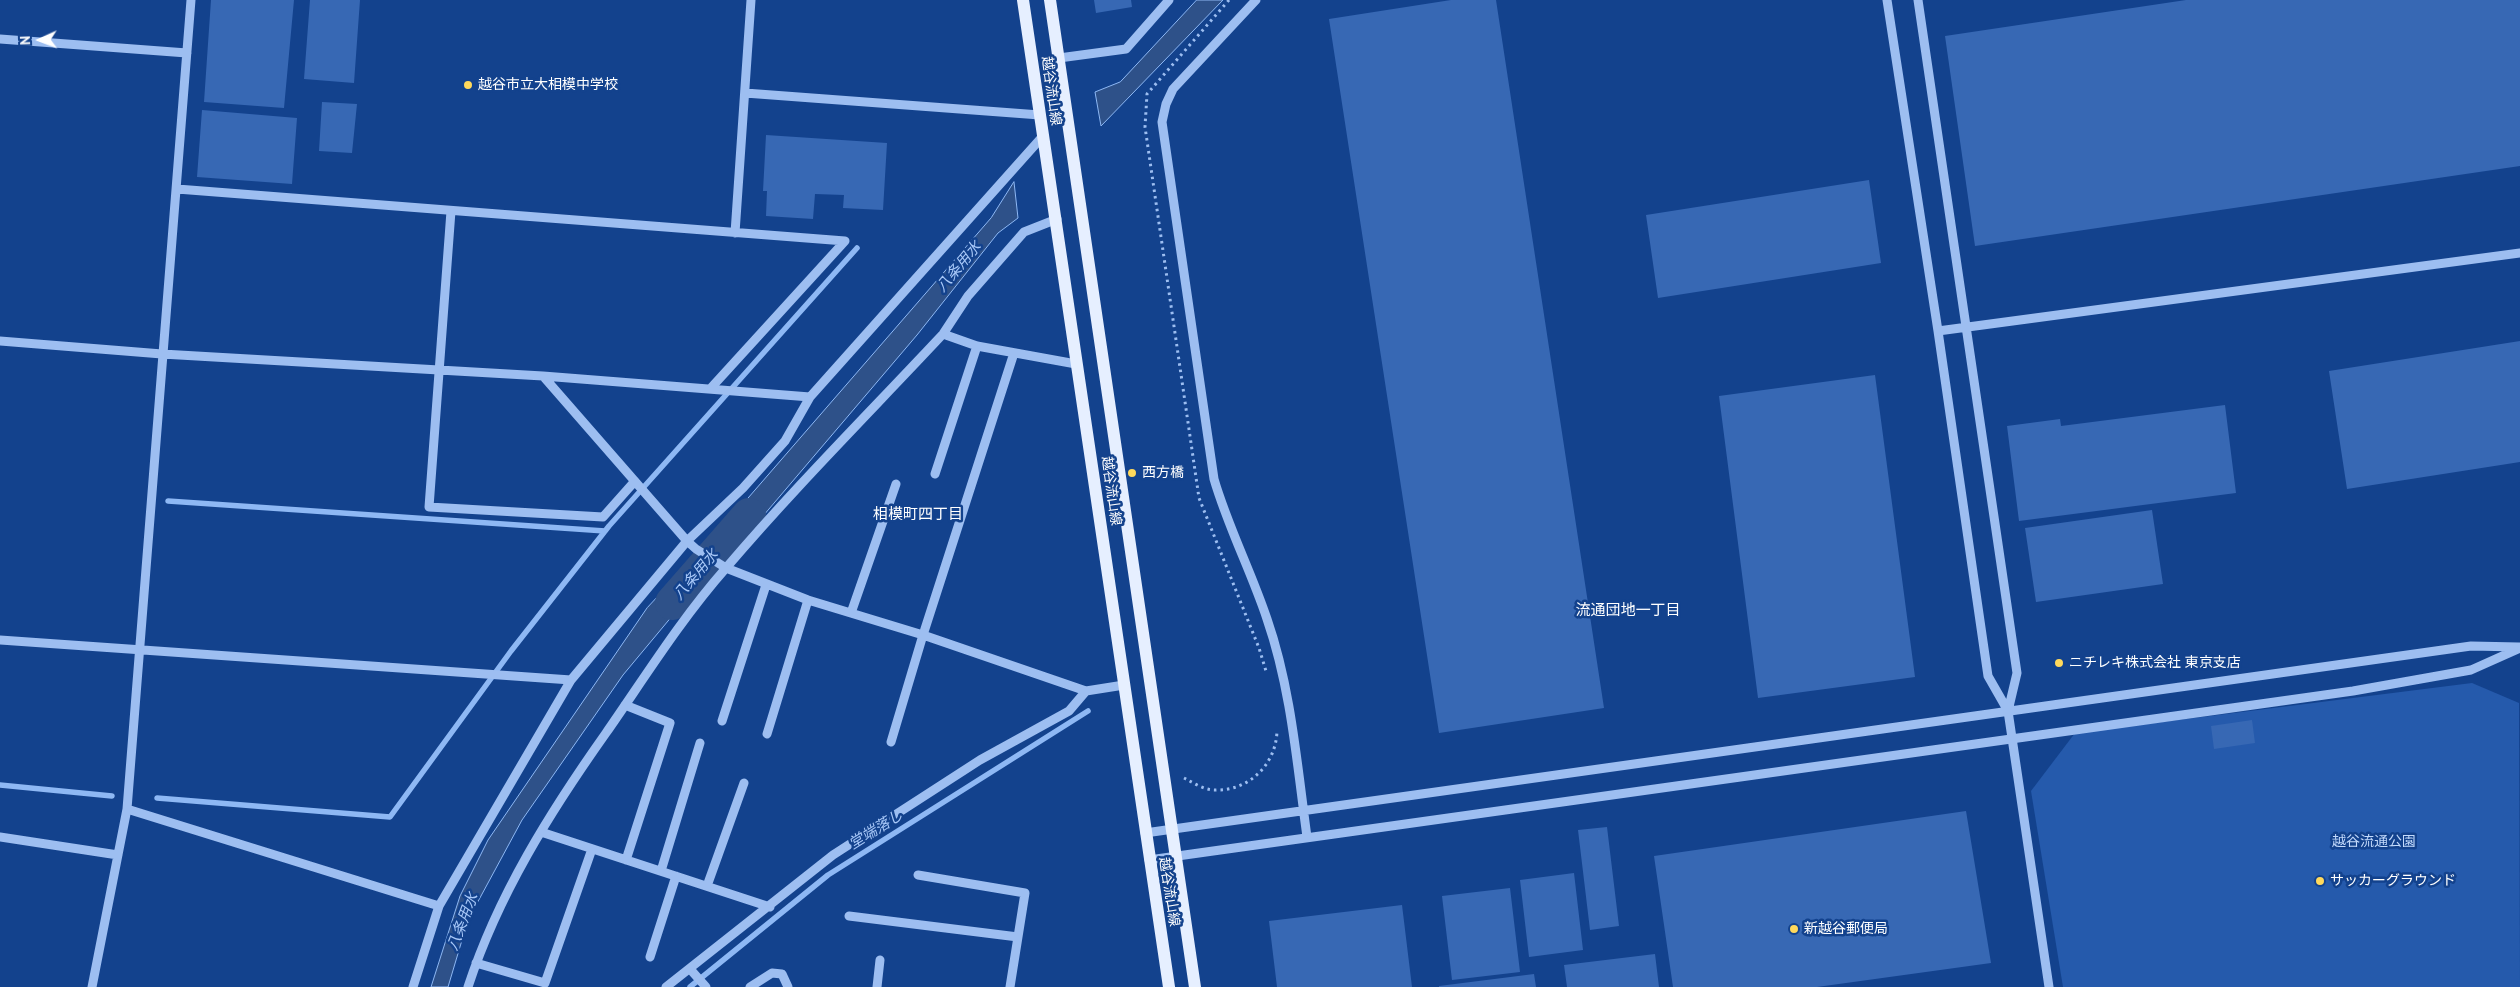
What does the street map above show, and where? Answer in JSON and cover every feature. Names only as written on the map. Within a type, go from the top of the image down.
[{"type":"main road","name":"越谷流山線","points":[[1023,0],[1057,219],[1076,364],[1169,987]]},
{"type":"main road","name":"越谷流山線","points":[[1050,0],[1195,987]]},
{"type":"street","points":[[92,987],[127,809],[191,0]]},
{"type":"street","points":[[735,233],[751,0]]},
{"type":"street","points":[[1059,58],[1126,49],[1168,0]]},
{"type":"street","points":[[1256,0],[1173,89],[1166,104],[1162,122],[1214,479],[1223,509],[1267,618],[1280,662],[1307,836]]},
{"type":"street","points":[[1887,0],[1938,331],[1988,676],[2008,711]]},
{"type":"street","points":[[1918,0],[2017,673],[2008,711],[2049,987]]},
{"type":"street","points":[[0,40],[187,53]]},
{"type":"street","points":[[745,93],[1040,115]]},
{"type":"street","points":[[413,987],[438,906],[571,680],[688,541],[743,488],[785,440],[810,397],[1043,136]]},
{"type":"street","points":[[177,189],[845,241],[710,389]]},
{"type":"street","points":[[451,211],[429,507],[603,516],[635,481]]},
{"type":"street","points":[[468,987],[476,963],[509,887],[540,832],[722,565],[943,334],[968,296],[1024,232],[1057,219]]},
{"type":"street","points":[[1938,331],[2520,253]]},
{"type":"street","points":[[943,334],[977,346],[1076,364]]},
{"type":"street","points":[[0,341],[162,354],[439,372],[543,376],[810,397]]},
{"type":"street","points":[[934,474],[977,346]]},
{"type":"street","points":[[891,742],[923,635],[1014,353]]},
{"type":"street","points":[[543,376],[688,541],[696,549],[722,565],[766,585],[808,600],[923,635],[1086,691],[1124,685]]},
{"type":"street","points":[[851,612],[896,484]]},
{"type":"street","points":[[722,721],[766,585]]},
{"type":"street","points":[[767,734],[808,600]]},
{"type":"street","points":[[0,640],[571,680]]},
{"type":"street","points":[[1145,833],[1303,809],[2471,646],[2520,648]]},
{"type":"street","points":[[1149,860],[1307,836],[2012,740],[2352,691],[2470,670],[2520,648]]},
{"type":"street","points":[[666,987],[770,907],[832,855],[980,760],[1069,711],[1086,691]]},
{"type":"street","points":[[625,705],[670,723],[626,860]]},
{"type":"street","points":[[661,871],[700,743]]},
{"type":"street","points":[[708,886],[744,782]]},
{"type":"street","points":[[127,809],[438,906]]},
{"type":"street","points":[[540,832],[770,907]]},
{"type":"street","points":[[0,837],[118,855]]},
{"type":"street","points":[[476,963],[545,983],[592,849]]},
{"type":"street","points":[[918,875],[1025,893],[1010,987]]},
{"type":"street","points":[[650,957],[676,876]]},
{"type":"street","points":[[849,916],[1018,936]]},
{"type":"street","points":[[877,987],[880,960]]},
{"type":"street","points":[[690,970],[706,987]]},
{"type":"street","points":[[750,987],[772,972],[782,974],[788,987]]},
{"type":"green space","name":"越谷流通公園","points":[[2472,683],[2519,703],[2520,987],[2063,987],[2031,791],[2075,733]]},
{"type":"water","points":[[1197,0],[1223,0],[1101,126],[1095,92],[1120,82]]},
{"type":"water","points":[[1014,182],[1018,218],[998,233],[917,335],[729,556],[709,543],[991,218]]},
{"type":"water","points":[[692,560],[708,573],[623,675],[522,820],[468,920],[448,987],[431,987],[460,896],[488,840],[647,608]]},
{"type":"building","points":[[211,0],[294,0],[284,108],[204,102]]},
{"type":"building","points":[[310,0],[360,0],[354,83],[304,79]]},
{"type":"building","points":[[1094,0],[1131,0],[1132,7],[1096,13]]},
{"type":"building","points":[[1451,0],[1496,0],[1604,708],[1439,733],[1329,19]]},
{"type":"building","points":[[2186,0],[2520,0],[2520,166],[1975,246],[1945,36]]},
{"type":"building","points":[[322,102],[357,104],[352,153],[319,151]]},
{"type":"building","points":[[202,110],[297,118],[292,184],[197,177]]},
{"type":"building","points":[[766,135],[887,143],[883,210],[843,208],[844,195],[815,194],[813,219],[766,216],[767,191],[763,191]]},
{"type":"building","points":[[1869,180],[1881,263],[1658,298],[1646,215]]},
{"type":"building","points":[[2520,341],[2520,462],[2347,489],[2329,371]]},
{"type":"building","points":[[1875,375],[1915,677],[1758,698],[1719,396]]},
{"type":"building","points":[[2225,405],[2236,493],[2019,521],[2007,426],[2060,419],[2061,426]]},
{"type":"building","points":[[2152,510],[2163,584],[2036,602],[2025,528]]},
{"type":"building","points":[[2252,720],[2255,743],[2214,749],[2211,726]]},
{"type":"building","points":[[1966,811],[1991,963],[1817,987],[1673,987],[1654,856]]},
{"type":"building","points":[[1607,827],[1619,926],[1590,930],[1578,830]]},
{"type":"building","points":[[1574,873],[1583,950],[1529,957],[1520,880]]},
{"type":"building","points":[[1510,888],[1520,972],[1452,980],[1442,896]]},
{"type":"building","points":[[1402,905],[1412,987],[1277,987],[1269,921]]},
{"type":"building","points":[[1655,954],[1659,987],[1567,987],[1564,965]]},
{"type":"building","points":[[1534,974],[1536,987],[1439,987],[1439,986]]},
{"type":"waterway","points":[[157,798],[390,817],[511,651],[609,526],[857,248]]},
{"type":"waterway","points":[[168,501],[605,531]]},
{"type":"waterway","name":"八条用水","points":[[672,603],[749,515]]},
{"type":"waterway","name":"堂端落し","points":[[690,987],[828,875],[1088,711]]},
{"type":"waterway","points":[[0,785],[112,796]]},
{"type":"place","name":"越谷市立大相模中学校","points":[[468,85]]},
{"type":"place","name":"西方橋","points":[[1132,473]]},
{"type":"place","name":"ニチレキ株式会社 東京支店","points":[[2059,663]]},
{"type":"place","name":"サッカーグラウンド","points":[[2320,881]]},
{"type":"place","name":"新越谷郵便局","points":[[1794,929]]},
{"type":"district","name":"相模町四丁目","points":[[918,515]]},
{"type":"district","name":"流通団地一丁目","points":[[1628,611]]}]
